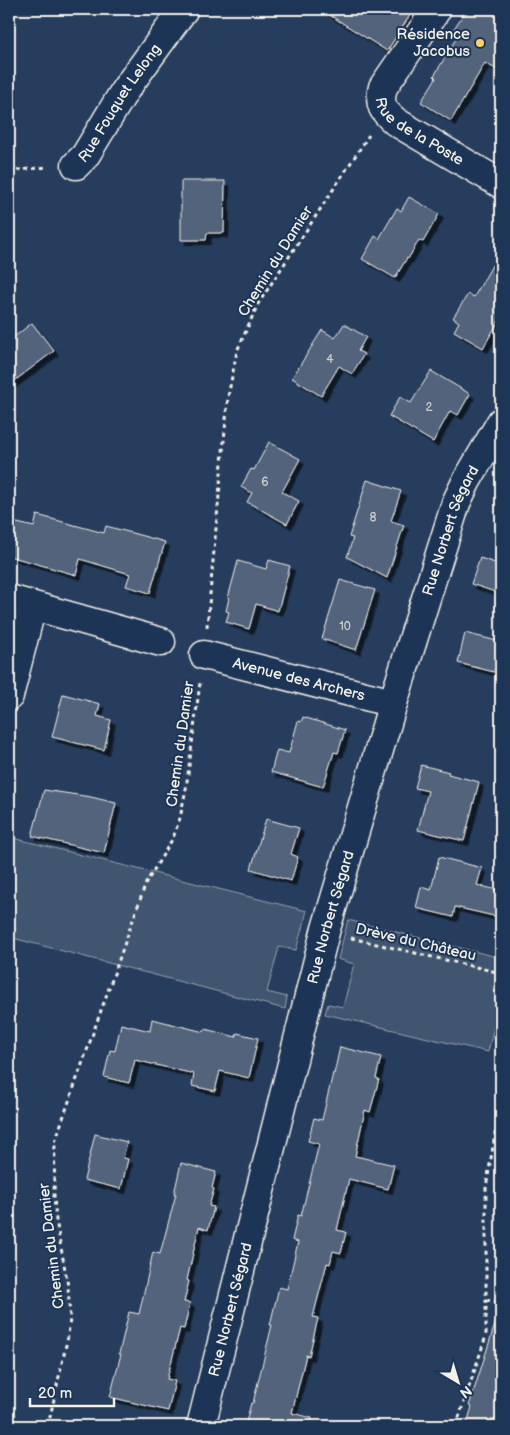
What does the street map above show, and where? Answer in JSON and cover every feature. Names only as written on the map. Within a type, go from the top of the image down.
[{"type":"street","name":"Rue Fouquet Lelong","points":[[76,165],[85,156],[125,90],[184,9]]},
{"type":"street","name":"Rue de la Poste","points":[[437,9],[383,87],[380,98],[384,112],[396,122],[501,184]]},
{"type":"street","name":"Rue Norbert Ségard","points":[[201,1426],[325,932],[393,703],[456,503],[501,422]]},
{"type":"street","points":[[9,696],[21,602],[161,642]]},
{"type":"street","name":"Avenue des Archers","points":[[204,655],[393,703]]},
{"type":"path","name":"Chemin du Damier","points":[[48,1426],[68,1336],[70,1318],[68,1286],[56,1220],[54,1183],[55,1142],[146,883],[173,838],[180,818],[186,789],[204,655],[228,397],[236,351],[258,304],[384,112]]},
{"type":"path","name":"Rue Fouquet Lelong","points":[[9,171],[76,165]]},
{"type":"path","name":"Drève du Château","points":[[325,932],[501,973]]},
{"type":"path","points":[[456,1426],[486,1336],[486,1188],[500,1119],[501,1099]]},
{"type":"path","points":[[486,1300],[501,1302]]},
{"type":"shaded area","points":[[9,837],[307,911],[296,950],[279,947],[267,992],[287,997],[285,1009],[9,937]]},
{"type":"shaded area","points":[[348,920],[501,958],[501,997],[488,1052],[325,1014],[328,1004],[343,1007],[354,964],[338,959]]},
{"type":"building","points":[[320,9],[414,9],[387,51]]},
{"type":"building","points":[[467,9],[501,9],[501,72],[485,63],[451,121],[421,102],[457,37],[451,33]]},
{"type":"building","points":[[181,181],[225,181],[224,233],[207,233],[206,240],[181,240]]},
{"type":"building","points":[[409,197],[439,214],[423,242],[419,240],[395,278],[362,259],[375,236],[379,239],[397,208],[401,211]]},
{"type":"building","points":[[501,250],[501,317],[483,348],[454,331],[459,322],[453,318],[468,294],[474,297]]},
{"type":"building","points":[[32,323],[54,351],[9,385],[9,341]]},
{"type":"building","points":[[344,324],[366,337],[358,351],[364,354],[352,374],[339,366],[321,396],[292,378],[322,330],[335,338]]},
{"type":"building","points":[[431,371],[470,394],[458,415],[450,411],[433,442],[389,416],[400,397],[411,403]]},
{"type":"building","points":[[269,442],[300,459],[282,492],[299,501],[287,524],[247,502],[252,493],[241,487],[251,469],[254,470]]},
{"type":"building","points":[[367,480],[401,491],[391,521],[404,525],[387,578],[347,557],[353,538],[349,537]]},
{"type":"building","points":[[37,515],[104,533],[106,526],[165,542],[150,593],[126,586],[130,574],[80,559],[76,575],[9,556],[9,521],[34,527]]},
{"type":"building","points":[[480,558],[501,565],[501,594],[471,584]]},
{"type":"building","points":[[269,560],[290,566],[278,611],[256,604],[249,629],[226,622],[229,612],[226,611],[228,598],[238,561],[266,569]]},
{"type":"building","points":[[340,580],[375,590],[356,650],[322,639]]},
{"type":"building","points":[[465,633],[501,642],[501,671],[495,669],[494,672],[458,663]]},
{"type":"building","points":[[63,694],[100,704],[97,716],[111,720],[104,750],[52,737]]},
{"type":"building","points":[[303,717],[345,730],[338,753],[334,752],[323,787],[271,772],[277,750],[289,753],[298,721],[301,722]]},
{"type":"building","points":[[421,765],[479,782],[464,841],[418,830],[428,791],[415,788]]},
{"type":"building","points":[[44,790],[116,803],[104,853],[32,836]]},
{"type":"building","points":[[266,819],[299,828],[291,854],[298,857],[291,881],[251,869]]},
{"type":"building","points":[[439,857],[482,868],[477,885],[501,891],[498,917],[455,907],[453,917],[416,908],[421,887],[431,890]]},
{"type":"building","points":[[152,1019],[204,1032],[205,1029],[236,1037],[237,1033],[258,1038],[249,1078],[220,1071],[215,1091],[192,1086],[194,1074],[135,1060],[129,1083],[104,1077],[110,1050],[115,1051],[121,1024],[150,1031]]},
{"type":"building","points":[[340,1047],[381,1057],[376,1078],[379,1079],[370,1112],[365,1110],[355,1156],[394,1165],[388,1189],[349,1179],[337,1230],[346,1232],[341,1253],[333,1251],[330,1264],[327,1263],[313,1317],[318,1318],[309,1356],[306,1355],[292,1413],[312,1418],[311,1426],[245,1426],[251,1403],[253,1403],[279,1287],[287,1289],[298,1242],[292,1240],[298,1215],[301,1216],[319,1144],[308,1141],[314,1118],[322,1120]]},
{"type":"building","points":[[95,1134],[127,1142],[123,1158],[128,1159],[121,1189],[84,1180]]},
{"type":"building","points":[[181,1163],[216,1172],[209,1206],[214,1207],[208,1230],[199,1227],[184,1302],[190,1303],[184,1329],[180,1328],[167,1379],[175,1381],[168,1411],[110,1397],[129,1312],[139,1314],[153,1252],[160,1254],[176,1194],[174,1194]]},
{"type":"building","points":[[496,1321],[501,1321],[501,1426],[466,1426],[472,1407],[469,1406]]},
{"type":"place","name":"Résidence Jacobus","points":[[480,43]]}]
